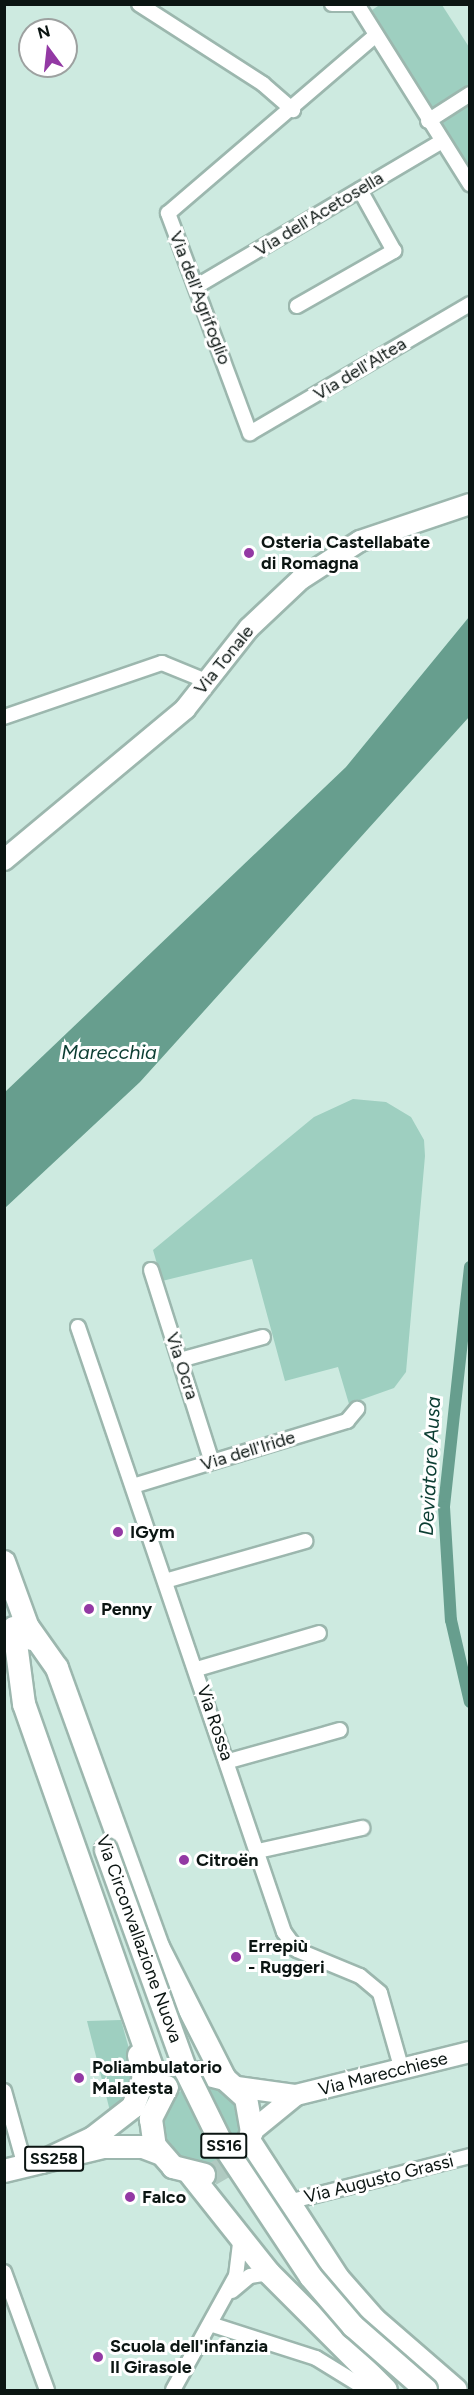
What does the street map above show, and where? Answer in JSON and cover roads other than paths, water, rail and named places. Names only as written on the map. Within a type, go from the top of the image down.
[{"type":"main road","name":"Via Circonvallazione Nuova","points":[[4,1562],[21,1627],[99,1851],[158,2035],[206,2146],[298,2283],[342,2335],[405,2391]]},
{"type":"main road","name":"Via Circonvallazione Nuova","points":[[4,1601],[21,1627]]},
{"type":"main road","points":[[21,1627],[24,1704],[164,2090],[151,2119],[159,2153],[201,2175],[241,2237],[269,2273],[386,2391]]},
{"type":"main road","points":[[21,1627],[57,1668],[158,1947],[231,2083],[250,2108],[248,2143],[338,2278],[374,2319],[456,2391]]},
{"type":"main road","name":"Via Circonvallazione Nuova","points":[[99,1851],[186,2071],[220,2140],[311,2277],[353,2325],[426,2391]]},
{"type":"main road","points":[[24,2167],[113,2125],[141,2092],[142,2066],[109,1941]]},
{"type":"main road","points":[[201,2073],[231,2083]]},
{"type":"main road","name":"SS258","points":[[104,2147],[151,2119]]},
{"type":"main road","name":"SS258","points":[[24,2167],[104,2147],[143,2147],[159,2153]]},
{"type":"street","points":[[140,4],[263,84],[293,110]]},
{"type":"street","points":[[332,4],[358,5],[428,121],[470,184]]},
{"type":"street","name":"Via dell'Agrifoglio","points":[[250,434],[168,213],[293,110],[376,35]]},
{"type":"street","points":[[428,121],[470,94]]},
{"type":"street","name":"Via dell'Acetosella","points":[[197,286],[442,141]]},
{"type":"street","points":[[297,306],[394,251],[360,190]]},
{"type":"street","name":"Via dell'Altea","points":[[250,434],[470,304]]},
{"type":"street","name":"Via Tonale","points":[[4,860],[118,770],[185,709],[249,628],[323,562],[360,541],[470,504]]},
{"type":"street","points":[[5,714],[162,663],[206,681]]},
{"type":"street","name":"Via Ocra","points":[[151,1270],[212,1462]]},
{"type":"street","name":"Via Rossa","points":[[78,1327],[290,1943],[308,1957],[360,1976],[380,1993],[402,2070]]},
{"type":"street","points":[[180,1360],[263,1337]]},
{"type":"street","name":"Via dell'Iride","points":[[134,1486],[347,1421],[357,1409]]},
{"type":"street","points":[[165,1581],[305,1541]]},
{"type":"street","points":[[197,1669],[319,1633]]},
{"type":"street","points":[[229,1761],[340,1730]]},
{"type":"street","points":[[258,1851],[362,1828]]},
{"type":"street","name":"Via Marecchiese","points":[[231,2083],[296,2095],[470,2052]]},
{"type":"street","points":[[4,2091],[24,2167]]},
{"type":"street","name":"Via Marecchiese","points":[[248,2143],[296,2095]]},
{"type":"street","name":"Via Augusto Grassi","points":[[288,2202],[469,2160]]},
{"type":"street","points":[[173,2391],[223,2302],[242,2255],[241,2237]]},
{"type":"street","points":[[4,2272],[47,2391]]},
{"type":"street","points":[[223,2302],[242,2281],[269,2273]]},
{"type":"street","points":[[210,2324],[315,2358],[368,2391]]},
{"type":"water","name":"Marecchia","points":[[469,617],[469,717],[140,1082],[5,1208],[5,1092],[346,767]]},
{"type":"waterway","name":"Deviatore Ausa","points":[[470,1267],[444,1507],[451,1620],[470,1702]]},
{"type":"tunnel","points":[[211,2175],[241,2158]]},
{"type":"place","name":"Osteria Castellabate di Romagna","points":[[249,553]]},
{"type":"place","name":"IGym","points":[[118,1532]]},
{"type":"place","name":"Penny","points":[[89,1609]]},
{"type":"place","name":"Citroën","points":[[184,1860]]},
{"type":"place","name":"Errepiù - Ruggeri","points":[[236,1957]]},
{"type":"place","name":"Poliambulatorio Malatesta","points":[[79,2078]]},
{"type":"place","name":"Falco","points":[[130,2197]]},
{"type":"place","name":"Scuola dell'infanzia Il Girasole","points":[[98,2357]]}]
